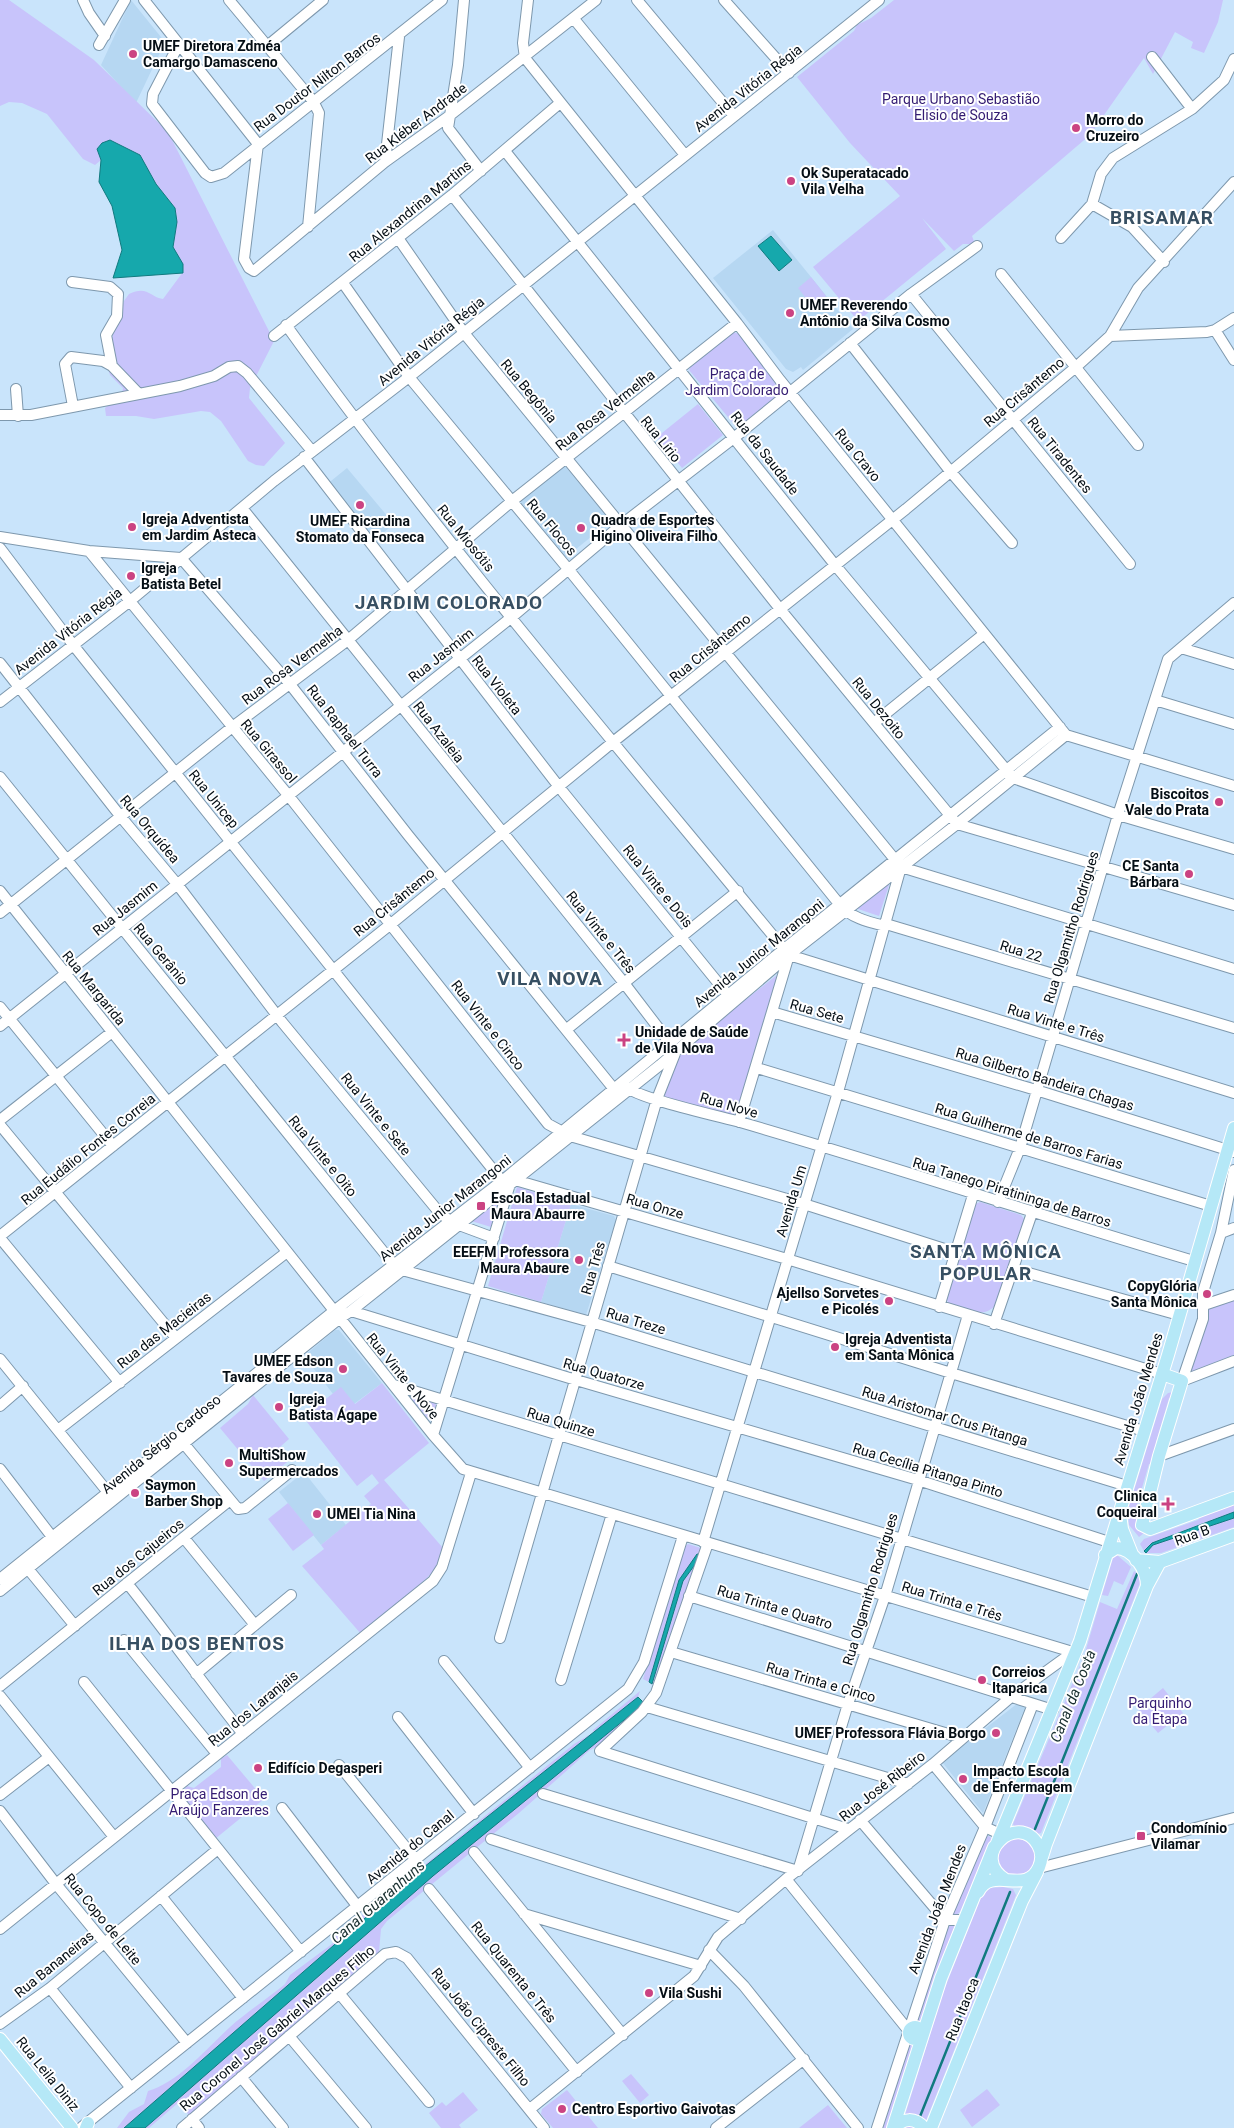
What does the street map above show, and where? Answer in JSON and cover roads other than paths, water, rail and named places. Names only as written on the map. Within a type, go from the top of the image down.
[{"type":"main road","name":"Avenida João Mendes","points":[[893,2128],[915,2033],[1053,1710],[1093,1597],[1120,1504],[1162,1374],[1211,1206],[1231,1151],[1234,1128]]},
{"type":"main road","points":[[1162,1374],[1182,1381],[1159,1456],[1142,1523],[1145,1528],[1150,1529],[1234,1498]]},
{"type":"main road","points":[[1120,1504],[1122,1529],[1134,1557],[1146,1574],[1147,1586]]},
{"type":"main road","name":"Rua B","points":[[1160,1562],[1234,1535]]},
{"type":"main road","points":[[1107,1548],[1120,1548],[1134,1557],[1160,1562]]},
{"type":"main road","name":"Rua Itaoca","points":[[931,2128],[1022,1902],[1039,1867],[1147,1586],[1160,1562]]},
{"type":"main road","points":[[969,1907],[986,1883],[993,1879],[1010,1881],[1027,1880],[1039,1867],[1037,1844],[1025,1834],[1009,1834],[997,1841],[992,1855],[994,1868],[1010,1881],[1023,1892],[1022,1902]]},
{"type":"main road","name":"Rua Leila Diniz","points":[[0,2039],[72,2128]]},
{"type":"main road","points":[[893,2128],[901,2122],[908,2120],[918,2122],[924,2128]]},
{"type":"street","points":[[83,0],[92,18],[105,36]]},
{"type":"street","points":[[99,45],[125,0]]},
{"type":"street","points":[[144,0],[258,144]]},
{"type":"street","points":[[229,0],[266,47],[313,101],[319,113],[320,121],[308,227]]},
{"type":"street","points":[[266,47],[311,3],[323,0]]},
{"type":"street","points":[[464,0],[458,65],[448,128],[481,171]]},
{"type":"street","points":[[525,58],[523,43],[528,0]]},
{"type":"street","points":[[637,0],[734,116]]},
{"type":"street","points":[[724,0],[789,73]]},
{"type":"street","name":"Avenida Vitória Régia","points":[[0,702],[74,646],[308,454],[410,377],[522,285],[879,0]]},
{"type":"street","name":"Rua Doutor Nilton Barros","points":[[179,44],[154,94],[152,104],[205,173],[211,177],[224,173],[313,101],[399,37],[439,1]]},
{"type":"street","name":"Rua Kléber Andrade","points":[[258,144],[244,259],[249,268],[254,271],[385,162],[525,58],[595,1]]},
{"type":"street","points":[[574,19],[685,155]]},
{"type":"street","points":[[385,162],[399,37]]},
{"type":"street","points":[[1152,57],[1192,109]]},
{"type":"street","name":"Rua Cravo","points":[[525,58],[737,322],[789,392],[1063,730]]},
{"type":"street","points":[[1061,238],[1092,204],[1101,174],[1113,158],[1192,109],[1224,80],[1234,59]]},
{"type":"street","name":"Rua Alexandrina Martins","points":[[274,336],[452,195],[560,103]]},
{"type":"street","name":"Rua da Saudade","points":[[505,151],[736,437],[835,565],[1009,774]]},
{"type":"street","name":"Rua Crisântemo","points":[[168,1101],[390,924],[725,652],[892,520],[1076,367],[1110,336],[1138,288],[1164,262],[1219,196],[1234,182]]},
{"type":"street","name":"Rua Lírio","points":[[452,195],[780,609]]},
{"type":"street","points":[[1092,204],[1132,227],[1164,262]]},
{"type":"street","name":"Rua Begônia","points":[[398,238],[464,333],[898,864]]},
{"type":"street","name":"Rua Jasmim","points":[[0,1026],[343,750],[512,617],[621,525],[736,437],[911,294],[977,246]]},
{"type":"street","points":[[1001,274],[1138,445]]},
{"type":"street","points":[[72,282],[110,287],[118,294],[117,316],[106,335],[112,366]]},
{"type":"street","name":"Rua Flocos","points":[[343,283],[410,377],[843,908]]},
{"type":"street","name":"Rua Tiradentes","points":[[911,294],[1130,564]]},
{"type":"street","points":[[1110,336],[1215,330],[1234,318]]},
{"type":"street","name":"Rua Rosa Vermelha","points":[[0,913],[289,683],[348,640],[512,501],[737,322]]},
{"type":"street","name":"Rua Miosótis","points":[[286,325],[355,420],[456,548],[786,952]]},
{"type":"street","points":[[1215,330],[1234,360]]},
{"type":"street","points":[[850,343],[950,471],[1012,543]]},
{"type":"street","points":[[73,406],[65,368],[66,361],[71,356],[103,361],[112,366],[138,393]]},
{"type":"street","name":"Rua Violeta","points":[[138,393],[180,386],[214,376],[230,367],[238,366],[247,373],[406,590],[559,786]]},
{"type":"street","points":[[16,390],[18,416]]},
{"type":"street","points":[[0,415],[18,416],[138,393]]},
{"type":"street","name":"Rua Azaleia","points":[[242,508],[466,790],[503,832]]},
{"type":"street","points":[[0,538],[89,550],[181,558]]},
{"type":"street","name":"Rua Unicep","points":[[0,548],[74,646],[176,774],[509,1182]]},
{"type":"street","name":"Rua Girassol","points":[[89,550],[390,924]]},
{"type":"street","name":"Rua Raphael Turra","points":[[181,558],[289,683],[444,879],[567,1029],[621,1090]]},
{"type":"street","points":[[1180,648],[1234,603]]},
{"type":"street","name":"Rua Dezoito","points":[[780,609],[957,824]]},
{"type":"street","points":[[874,723],[984,634]]},
{"type":"street","points":[[1180,648],[1234,664]]},
{"type":"street","name":"Rua Olgamitho Rodrigues","points":[[998,1202],[1020,1148],[1118,815],[1154,700],[1168,659],[1180,648]]},
{"type":"street","name":"Rua Orquídea","points":[[0,663],[121,817],[178,884],[276,1014]]},
{"type":"street","points":[[1154,700],[1234,724]]},
{"type":"street","points":[[1063,730],[1136,758],[1234,786]]},
{"type":"street","name":"Avenida Junior Marangoni","points":[[898,864],[950,815],[1009,774],[1063,730]]},
{"type":"street","points":[[1009,774],[1118,815],[1234,849]]},
{"type":"street","name":"Avenida Junior Marangoni","points":[[337,1314],[509,1182],[732,999],[786,952],[898,864],[957,824],[1009,774]]},
{"type":"street","name":"Rua Gerânio","points":[[0,777],[224,1056]]},
{"type":"street","name":"Rua Vinte e Dois","points":[[559,786],[732,999]]},
{"type":"street","points":[[957,824],[1234,905]]},
{"type":"street","name":"Rua Vinte e Três","points":[[503,832],[674,1047]]},
{"type":"street","points":[[898,864],[1087,925],[1234,969]]},
{"type":"street","name":"Avenida Um","points":[[705,1543],[870,980],[885,925],[898,864]]},
{"type":"street","name":"Rua Margarida","points":[[0,890],[65,975],[168,1101]]},
{"type":"street","points":[[567,1029],[738,891]]},
{"type":"street","name":"Rua 22","points":[[843,908],[866,921],[1234,1028]]},
{"type":"street","name":"Rua Vinte e Cinco","points":[[390,924],[548,1124],[566,1134]]},
{"type":"street","points":[[739,1122],[772,1012],[786,952]]},
{"type":"street","name":"Rua Vinte e Três","points":[[786,952],[1234,1093]]},
{"type":"street","points":[[0,1007],[113,1146]]},
{"type":"street","name":"Rua Sete","points":[[772,1012],[854,1036]]},
{"type":"street","name":"Rua Vinte e Sete","points":[[276,1014],[438,1211],[455,1223]]},
{"type":"street","points":[[0,1120],[112,1032]]},
{"type":"street","name":"Rua Gilberto Bandeira Chagas","points":[[854,1036],[1231,1151]]},
{"type":"street","name":"Rua Três","points":[[500,1638],[576,1380],[591,1322],[674,1047]]},
{"type":"street","name":"Rua Vinte e Oito","points":[[224,1056],[398,1268]]},
{"type":"street","name":"Rua Guilherme de Barros Farias","points":[[756,1068],[1211,1206]]},
{"type":"street","name":"Rua Nove","points":[[621,1090],[822,1147]]},
{"type":"street","name":"Rua Eudálio Fontes Correia","points":[[0,1237],[168,1101]]},
{"type":"street","name":"Rua Vinte e Nove","points":[[168,1101],[458,1465],[471,1473],[705,1543]]},
{"type":"street","points":[[0,1125],[176,1338]]},
{"type":"street","points":[[566,1134],[804,1204],[957,1253]]},
{"type":"street","name":"Rua Tanego Piratininga de Barros","points":[[822,1147],[1194,1262]]},
{"type":"street","points":[[1182,1381],[1203,1319],[1203,1292],[1221,1233],[1234,1170]]},
{"type":"street","points":[[433,1435],[479,1290],[509,1182]]},
{"type":"street","name":"Rua Onze","points":[[509,1182],[624,1212],[787,1259],[1162,1374]]},
{"type":"street","points":[[939,1306],[957,1253],[973,1195]]},
{"type":"street","points":[[994,1324],[1032,1213]]},
{"type":"street","points":[[455,1223],[494,1238]]},
{"type":"street","points":[[1221,1233],[1234,1228]]},
{"type":"street","points":[[0,1237],[120,1383]]},
{"type":"street","name":"Rua das Macieiras","points":[[58,1430],[287,1252]]},
{"type":"street","points":[[608,1266],[951,1373],[1144,1430]]},
{"type":"street","name":"Avenida Junior Marangoni","points":[[337,1314],[351,1311],[398,1268]]},
{"type":"street","name":"Rua Treze","points":[[398,1268],[591,1322],[756,1372]]},
{"type":"street","points":[[1014,1269],[1179,1315]]},
{"type":"street","points":[[1204,1304],[1234,1295]]},
{"type":"street","name":"Rua Quatorze","points":[[351,1311],[739,1428]]},
{"type":"street","name":"Avenida Sérgio Cardoso","points":[[1,1586],[337,1314]]},
{"type":"street","name":"Rua Olgamitho Rodrigues","points":[[798,1871],[848,1704],[885,1596],[968,1315]]},
{"type":"street","points":[[0,1359],[111,1496]]},
{"type":"street","points":[[1182,1381],[1234,1361]]},
{"type":"street","name":"Rua Aristomar Crus Pitanga","points":[[756,1372],[1127,1486]]},
{"type":"street","name":"Rua Quinze","points":[[393,1385],[1093,1597]]},
{"type":"street","points":[[0,1406],[23,1386]]},
{"type":"street","name":"Rua Cecília Pitanga Pinto","points":[[739,1428],[918,1480],[1107,1548]]},
{"type":"street","points":[[1159,1456],[1234,1429]]},
{"type":"street","points":[[180,1440],[238,1509],[243,1509],[292,1470]]},
{"type":"street","points":[[0,1469],[55,1541]]},
{"type":"street","name":"Rua dos Laranjais","points":[[1,1927],[432,1581],[442,1567],[471,1473]]},
{"type":"street","name":"Rua dos Cajueiros","points":[[0,1686],[230,1500]]},
{"type":"street","points":[[561,1680],[612,1514]]},
{"type":"street","name":"Avenida do Canal","points":[[85,2126],[623,1694],[637,1677],[644,1662],[683,1536]]},
{"type":"street","points":[[184,1538],[255,1625]]},
{"type":"street","points":[[705,1543],[660,1686],[647,1707],[600,1751],[848,1830]]},
{"type":"street","name":"Rua Trinta e Três","points":[[705,1543],[1074,1652]]},
{"type":"street","points":[[25,1565],[74,1626]]},
{"type":"street","points":[[127,1583],[192,1665],[196,1674],[242,1734]]},
{"type":"street","points":[[196,1674],[291,1596]]},
{"type":"street","name":"Rua Trinta e Quatro","points":[[689,1596],[867,1650],[1053,1710]]},
{"type":"street","points":[[124,1640],[217,1754]]},
{"type":"street","name":"Rua Trinta e Cinco","points":[[671,1652],[962,1738]]},
{"type":"street","name":"Rua José Ribeiro","points":[[623,2035],[694,1976],[718,1938],[786,1879],[933,1764],[1011,1697],[1074,1652]]},
{"type":"street","points":[[444,1661],[530,1768]]},
{"type":"street","points":[[84,1682],[301,1952]]},
{"type":"street","points":[[0,1696],[114,1837]]},
{"type":"street","name":"Avenida João Mendes","points":[[877,2128],[915,2033],[946,1920],[1033,1704]]},
{"type":"street","points":[[647,1707],[831,1759],[908,1784]]},
{"type":"street","points":[[398,1717],[474,1814]]},
{"type":"street","points":[[0,1795],[49,1757]]},
{"type":"street","points":[[933,1764],[997,1841]]},
{"type":"street","points":[[338,1765],[416,1860]]},
{"type":"street","points":[[543,1794],[798,1871]]},
{"type":"street","points":[[282,1808],[358,1906]]},
{"type":"street","name":"Rua Copo de Leite","points":[[0,1811],[56,1884],[187,2044]]},
{"type":"street","points":[[1039,1867],[1234,1818]]},
{"type":"street","points":[[860,1820],[946,1920],[964,1920]]},
{"type":"street","points":[[491,1839],[741,1918]]},
{"type":"street","name":"Rua Bananeiras","points":[[0,2024],[50,1988],[218,1849]]},
{"type":"street","points":[[474,1852],[623,2035],[530,2109]]},
{"type":"street","points":[[786,1879],[915,2033]]},
{"type":"street","name":"Rua Quarenta e Três","points":[[429,1889],[577,2072]]},
{"type":"street","points":[[161,1896],[243,1998]]},
{"type":"street","points":[[524,1914],[701,1966]]},
{"type":"street","points":[[709,1950],[739,1980],[858,2128]]},
{"type":"street","name":"Rua Coronel José Gabriel Marques Filho","points":[[182,2128],[384,1954],[392,1952]]},
{"type":"street","name":"Rua João Cipreste Filho","points":[[392,1952],[400,1953],[407,1958],[544,2128]]},
{"type":"street","points":[[50,1988],[131,2088]]},
{"type":"street","points":[[339,1993],[429,2102]]},
{"type":"street","points":[[289,2036],[366,2128]]},
{"type":"street","points":[[716,2128],[804,2060]]},
{"type":"street","points":[[241,2078],[283,2128]]},
{"type":"street","points":[[192,2119],[199,2128]]},
{"type":"waterway","name":"Canal da Costa","points":[[1035,1829],[1137,1574]]},
{"type":"waterway","name":"Canal da Costa","points":[[919,2119],[1010,1892]]},
{"type":"place","name":"UMEF Diretora Zdméa Camargo Damasceno","points":[[133,54]]},
{"type":"place","name":"Morro do Cruzeiro","points":[[1076,128]]},
{"type":"place","name":"Ok Superatacado Vila Velha","points":[[791,181]]},
{"type":"place","name":"UMEF Reverendo Antônio da Silva Cosmo","points":[[790,313]]},
{"type":"place","name":"UMEF Ricardina Stomato da Fonseca","points":[[360,505]]},
{"type":"place","name":"Igreja Adventista em Jardim Asteca","points":[[132,527]]},
{"type":"place","name":"Quadra de Esportes Higino Oliveira Filho","points":[[581,528]]},
{"type":"place","name":"Igreja Batista Betel","points":[[131,576]]},
{"type":"place","name":"Biscoitos Vale do Prata","points":[[1219,802]]},
{"type":"place","name":"CE Santa Bárbara","points":[[1189,874]]},
{"type":"place","name":"Unidade de Saúde de Vila Nova","points":[[624,1040]]},
{"type":"place","name":"Escola Estadual Maura Abaurre","points":[[481,1206]]},
{"type":"place","name":"EEEFM Professora Maura Abaure","points":[[579,1260]]},
{"type":"place","name":"CopyGlória Santa Mônica","points":[[1207,1294]]},
{"type":"place","name":"Ajellso Sorvetes e Picolés","points":[[889,1301]]},
{"type":"place","name":"Igreja Adventista em Santa Mônica","points":[[835,1347]]},
{"type":"place","name":"UMEF Edson Tavares de Souza","points":[[343,1369]]},
{"type":"place","name":"Igreja Batista Ágape","points":[[279,1407]]},
{"type":"place","name":"MultiShow Supermercados","points":[[229,1463]]},
{"type":"place","name":"Saymon Barber Shop","points":[[135,1493]]},
{"type":"place","name":"Clinica Coqueiral","points":[[1168,1504]]},
{"type":"place","name":"UMEI Tia Nina","points":[[317,1514]]},
{"type":"place","name":"Correios Itaparica","points":[[982,1680]]},
{"type":"place","name":"UMEF Professora Flávia Borgo","points":[[996,1733]]},
{"type":"place","name":"Edifício Degasperi","points":[[258,1768]]},
{"type":"place","name":"Impacto Escola de Enfermagem","points":[[963,1779]]},
{"type":"place","name":"Condomínio Vilamar","points":[[1141,1836]]},
{"type":"place","name":"Vila Sushi","points":[[649,1993]]},
{"type":"place","name":"Centro Esportivo Gaivotas","points":[[562,2109]]},
{"type":"district","name":"BRISAMAR","points":[[1162,217]]},
{"type":"district","name":"JARDIM COLORADO","points":[[449,602]]},
{"type":"district","name":"VILA NOVA","points":[[550,978]]},
{"type":"district","name":"SANTA MÔNICA POPULAR","points":[[986,1262]]},
{"type":"district","name":"ILHA DOS BENTOS","points":[[197,1643]]},
{"type":"park label","name":"Parque Urbano Sebastião Elisio de Souza","points":[[961,108]]},
{"type":"park label","name":"Praça de Jardim Colorado","points":[[737,382]]},
{"type":"park label","name":"Parquinho da Etapa","points":[[1160,1712]]},
{"type":"park label","name":"Praça Edson de Araújo Fanzeres","points":[[219,1802]]},
{"type":"water label","name":"Canal Guaranhuns","points":[[378,1902]]}]
